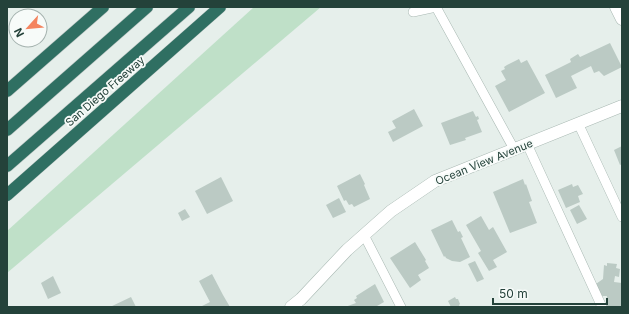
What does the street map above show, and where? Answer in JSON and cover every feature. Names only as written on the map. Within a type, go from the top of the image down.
[{"type":"highway","points":[[7,91],[103,7]]},
{"type":"highway","points":[[7,130],[147,7]]},
{"type":"highway","points":[[7,166],[189,7]]},
{"type":"highway","name":"San Diego Freeway","points":[[7,194],[220,7]]},
{"type":"street","points":[[616,7],[622,19]]},
{"type":"street","name":"Ocean View Avenue","points":[[291,307],[301,299],[347,250],[391,211],[435,181],[622,106]]},
{"type":"lane","points":[[413,12],[436,7],[514,149]]},
{"type":"lane","points":[[578,123],[622,217]]},
{"type":"lane","points":[[526,144],[602,307]]},
{"type":"lane","points":[[364,235],[401,307]]},
{"type":"green space","points":[[254,7],[321,7],[7,273],[7,231]]},
{"type":"building","points":[[610,43],[622,67],[604,76],[599,71],[594,73],[591,66],[571,76],[577,88],[556,98],[545,75],[571,62],[570,59],[578,54],[580,57]]},
{"type":"building","points":[[519,59],[521,63],[527,60],[545,93],[509,112],[495,86],[506,80],[501,71],[505,69],[504,67]]},
{"type":"building","points":[[414,109],[423,126],[393,142],[388,132],[396,128],[392,121]]},
{"type":"building","points":[[473,111],[476,117],[478,116],[479,119],[477,120],[482,132],[465,138],[466,140],[450,145],[441,123]]},
{"type":"building","points":[[622,146],[622,164],[620,165],[614,150]]},
{"type":"building","points":[[360,174],[370,199],[354,207],[352,204],[349,205],[346,200],[344,201],[337,186]]},
{"type":"building","points":[[221,177],[233,201],[207,214],[195,191]]},
{"type":"building","points":[[523,179],[532,201],[529,202],[537,223],[510,233],[493,192]]},
{"type":"building","points":[[572,184],[573,187],[578,185],[583,194],[578,196],[580,202],[566,208],[558,190]]},
{"type":"building","points":[[339,198],[346,212],[333,218],[326,205]]},
{"type":"building","points":[[579,205],[587,219],[577,224],[570,210]]},
{"type":"building","points":[[185,209],[190,217],[182,221],[178,213]]},
{"type":"building","points":[[481,216],[489,230],[493,227],[507,252],[493,260],[497,267],[489,271],[478,253],[481,251],[466,225]]},
{"type":"building","points":[[452,220],[458,232],[460,231],[463,237],[461,238],[470,257],[460,262],[452,261],[445,256],[444,257],[431,230]]},
{"type":"building","points":[[415,242],[429,268],[418,275],[421,280],[410,288],[390,258]]},
{"type":"building","points":[[475,261],[484,279],[477,282],[468,264]]},
{"type":"building","points":[[607,263],[617,264],[616,268],[620,269],[619,277],[615,276],[614,282],[622,283],[622,306],[620,307],[608,307],[606,304],[607,296],[600,296],[593,286],[603,279],[604,265],[607,266]]},
{"type":"building","points":[[212,274],[230,307],[200,307],[210,302],[199,281]]},
{"type":"building","points":[[53,276],[61,293],[48,299],[41,283]]},
{"type":"building","points":[[375,284],[384,302],[377,306],[378,307],[345,307],[356,303],[354,300],[357,298],[356,296]]},
{"type":"building","points":[[131,297],[136,307],[110,307]]},
{"type":"building","points":[[455,297],[458,299],[460,307],[451,307],[448,301]]}]
